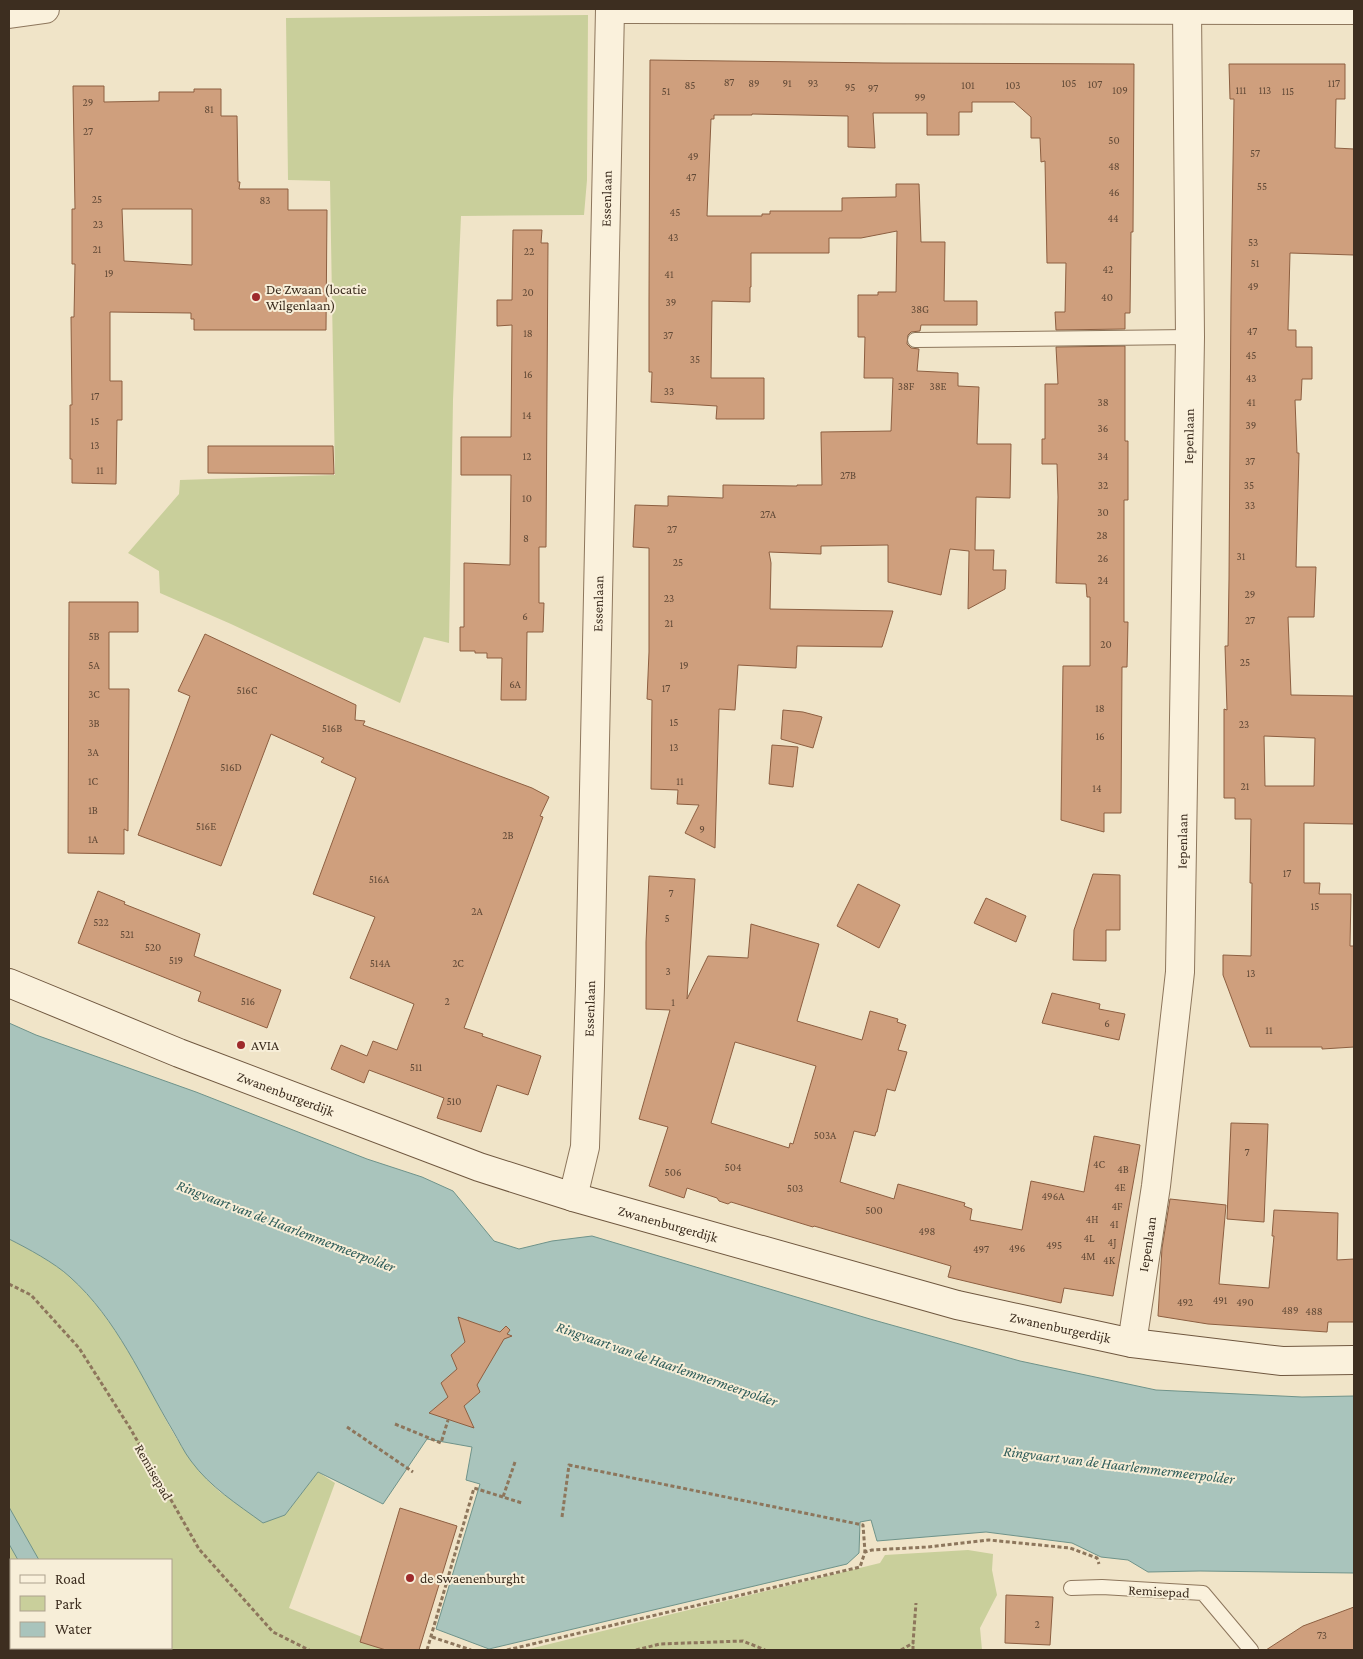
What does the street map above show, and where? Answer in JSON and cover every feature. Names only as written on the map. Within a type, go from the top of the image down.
[{"type":"street","points":[[9,14],[45,9]]},
{"type":"street","name":"Essenlaan","points":[[573,1197],[585,1147],[610,9]]},
{"type":"street","points":[[624,9],[1354,10]]},
{"type":"street","name":"Iepenlaan","points":[[1132,1343],[1156,1186],[1180,972],[1190,337],[1187,9]]},
{"type":"street","name":"Zwanenburgerdijk","points":[[9,983],[179,1053],[479,1167],[573,1197],[957,1305],[1132,1343],[1282,1361],[1354,1360]]},
{"type":"lane","points":[[915,340],[1190,337]]},
{"type":"lane","name":"Remisepad","points":[[1071,1588],[1102,1587],[1203,1593],[1251,1650]]},
{"type":"path","name":"Remisepad","points":[[9,1284],[31,1295],[79,1348],[130,1428],[199,1549],[273,1632],[309,1650]]},
{"type":"path","points":[[395,1424],[441,1443],[448,1420]]},
{"type":"path","points":[[347,1427],[413,1472]]},
{"type":"path","points":[[503,1497],[516,1462]]},
{"type":"path","points":[[506,1650],[860,1566],[865,1552],[863,1524],[569,1465],[562,1517]]},
{"type":"path","points":[[427,1650],[474,1488],[522,1503]]},
{"type":"path","points":[[865,1552],[989,1540],[1070,1548],[1097,1558],[1098,1563]]},
{"type":"path","points":[[912,1650],[916,1603]]},
{"type":"path","points":[[432,1638],[471,1650]]},
{"type":"path","points":[[636,1650],[660,1644],[743,1641],[766,1650]]},
{"type":"path","points":[[901,1650],[913,1643]]},
{"type":"green space","points":[[588,15],[587,180],[584,215],[461,216],[453,400],[449,643],[424,637],[400,703],[160,593],[159,571],[128,553],[179,494],[180,480],[335,475],[330,181],[288,180],[286,18]]},
{"type":"green space","points":[[9,1239],[57,1266],[83,1289],[125,1346],[181,1445],[199,1470],[220,1492],[285,1515],[318,1472],[335,1483],[289,1608],[395,1650],[9,1650]]},
{"type":"green space","points":[[968,1550],[993,1554],[992,1570],[997,1595],[980,1628],[982,1650],[525,1650],[880,1563],[885,1555]]},
{"type":"water","name":"Ringvaart van de Haarlemmermeerpolder","points":[[9,1023],[36,1035],[196,1092],[367,1159],[422,1177],[453,1191],[494,1241],[519,1249],[552,1241],[592,1236],[870,1319],[1020,1361],[1156,1390],[1302,1397],[1354,1396],[1354,1573],[1148,1572],[1128,1560],[1101,1557],[1072,1543],[986,1532],[877,1541],[871,1520],[860,1522],[859,1553],[847,1564],[489,1649],[436,1629],[480,1484],[466,1480],[472,1447],[427,1439],[383,1504],[318,1472],[285,1515],[263,1523],[215,1487],[198,1470],[186,1454],[127,1350],[102,1311],[57,1266],[9,1239]]},
{"type":"water","points":[[9,1507],[38,1559],[17,1559],[9,1544]]},
{"type":"building","points":[[650,60],[1134,64],[1133,232],[1131,232],[1130,313],[1125,313],[1125,329],[1056,330],[1055,312],[1065,312],[1066,263],[1047,263],[1045,161],[1041,162],[1040,138],[1031,138],[1031,117],[1014,102],[972,102],[972,112],[959,112],[959,135],[927,135],[927,113],[873,113],[875,148],[848,147],[848,116],[752,114],[714,115],[714,119],[711,119],[707,216],[762,216],[762,214],[770,214],[770,211],[842,211],[842,198],[896,197],[896,184],[919,184],[921,242],[945,242],[944,301],[977,301],[977,325],[921,325],[920,331],[911,332],[908,335],[907,344],[911,348],[919,349],[917,371],[958,373],[958,386],[979,387],[977,444],[1011,444],[1010,498],[976,497],[975,550],[994,550],[993,570],[1006,570],[1005,589],[968,609],[969,551],[950,549],[941,595],[888,582],[888,545],[821,546],[821,554],[769,552],[771,563],[770,609],[893,611],[882,647],[797,646],[796,668],[738,665],[735,710],[719,709],[715,848],[685,833],[699,805],[677,804],[678,790],[651,789],[652,700],[647,699],[649,548],[633,547],[635,505],[668,506],[668,496],[723,498],[723,485],[822,485],[821,432],[891,431],[893,378],[864,378],[865,337],[858,337],[858,295],[878,295],[878,292],[896,292],[897,231],[861,238],[829,238],[829,253],[751,253],[750,302],[712,301],[711,378],[764,378],[764,419],[716,419],[717,406],[651,402],[652,372],[649,372]]},
{"type":"building","points":[[1229,64],[1345,64],[1345,99],[1336,99],[1335,148],[1354,149],[1354,255],[1290,253],[1288,330],[1296,330],[1296,347],[1312,347],[1312,379],[1302,379],[1301,400],[1295,400],[1297,453],[1299,453],[1296,567],[1316,567],[1314,617],[1288,617],[1291,695],[1354,696],[1354,824],[1304,823],[1304,883],[1320,883],[1319,894],[1351,894],[1350,946],[1354,946],[1354,1047],[1322,1049],[1322,1047],[1250,1047],[1223,975],[1223,955],[1251,956],[1252,883],[1250,883],[1251,819],[1235,819],[1235,798],[1224,798],[1224,709],[1227,710],[1225,646],[1228,646],[1229,579],[1234,99],[1230,99]],"holes":[[[1264,736],[1315,738],[1314,786],[1265,786]]]},
{"type":"building","points":[[73,86],[104,86],[104,102],[159,101],[159,92],[194,92],[194,89],[221,89],[221,116],[237,116],[239,189],[288,189],[288,210],[327,210],[326,330],[194,330],[194,319],[191,319],[191,313],[110,312],[110,381],[122,381],[122,420],[117,420],[116,484],[72,483],[72,459],[70,459],[70,405],[72,405],[71,317],[74,317],[75,264],[72,264],[72,209],[75,209]],"holes":[[[122,209],[192,209],[192,265],[124,261]]]},
{"type":"building","points":[[513,230],[542,230],[541,243],[548,243],[546,547],[539,547],[539,603],[544,603],[543,632],[527,632],[526,700],[501,700],[502,658],[487,658],[487,653],[475,653],[475,651],[460,651],[460,627],[464,627],[464,563],[510,565],[511,475],[461,475],[461,437],[511,437],[512,325],[497,326],[497,300],[512,300]]},
{"type":"building","points":[[1125,346],[1125,441],[1128,441],[1128,500],[1124,500],[1124,622],[1128,622],[1127,667],[1122,667],[1121,813],[1104,813],[1104,832],[1061,820],[1063,666],[1090,666],[1090,597],[1087,597],[1086,584],[1056,583],[1057,464],[1042,464],[1042,439],[1045,439],[1045,384],[1058,384],[1056,347]]},
{"type":"building","points":[[208,446],[333,446],[334,474],[208,473]]},
{"type":"building","points":[[69,602],[138,602],[138,632],[109,632],[109,689],[129,689],[128,831],[124,829],[124,854],[68,853]]},
{"type":"building","points":[[205,634],[356,705],[355,720],[365,721],[363,725],[532,788],[549,797],[540,816],[543,817],[464,1028],[541,1056],[528,1095],[497,1085],[481,1132],[437,1118],[444,1098],[369,1070],[364,1083],[331,1069],[341,1045],[367,1056],[373,1041],[397,1050],[414,1004],[350,978],[375,917],[313,894],[356,778],[321,762],[324,758],[271,734],[221,866],[138,835],[190,696],[178,691]]},
{"type":"building","points":[[783,710],[803,712],[822,717],[813,748],[781,739]]},
{"type":"building","points":[[772,745],[798,747],[793,787],[769,784]]},
{"type":"building","points":[[1093,874],[1120,875],[1120,930],[1106,930],[1106,961],[1073,960],[1074,930]]},
{"type":"building","points":[[649,876],[695,879],[687,999],[708,956],[748,958],[751,924],[819,944],[797,1021],[862,1040],[870,1011],[898,1019],[897,1022],[906,1025],[898,1050],[907,1052],[895,1091],[887,1089],[875,1136],[854,1131],[840,1182],[894,1199],[898,1184],[965,1203],[964,1206],[972,1209],[970,1220],[1022,1230],[1031,1181],[1084,1192],[1094,1136],[1140,1145],[1113,1296],[1064,1288],[1061,1303],[994,1288],[948,1277],[951,1266],[731,1202],[728,1204],[719,1201],[717,1198],[687,1188],[684,1198],[649,1186],[668,1127],[639,1119],[670,1010],[646,1009],[646,942]],"holes":[[[735,1042],[816,1066],[793,1144],[790,1143],[789,1148],[711,1123]]]},
{"type":"building","points":[[858,884],[900,905],[879,948],[837,926]]},
{"type":"building","points":[[98,891],[125,902],[124,904],[200,934],[194,956],[281,990],[267,1028],[198,1001],[201,992],[78,943]]},
{"type":"building","points":[[986,898],[1026,916],[1016,942],[974,923]]},
{"type":"building","points":[[1052,993],[1100,1004],[1099,1009],[1125,1014],[1119,1040],[1042,1023]]},
{"type":"building","points":[[1231,1123],[1268,1124],[1264,1222],[1227,1219]]},
{"type":"building","points":[[1170,1199],[1226,1205],[1219,1284],[1269,1288],[1274,1236],[1272,1236],[1274,1210],[1338,1213],[1337,1260],[1354,1259],[1354,1322],[1328,1322],[1327,1332],[1208,1324],[1158,1316],[1162,1248]]},
{"type":"building","points":[[458,1317],[500,1332],[506,1326],[510,1330],[507,1334],[512,1336],[504,1339],[477,1385],[480,1392],[464,1406],[474,1428],[429,1413],[448,1397],[441,1383],[457,1369],[451,1355],[465,1342]]},
{"type":"building","name":"de Swaenenburght","points":[[400,1508],[457,1526],[419,1650],[386,1650],[360,1642]]},
{"type":"building","points":[[1006,1595],[1053,1597],[1050,1645],[1005,1643]]},
{"type":"building","points":[[1354,1607],[1354,1650],[1266,1650],[1303,1626]]},
{"type":"place","name":"De Zwaan (locatie Wilgenlaan)","points":[[256,297]]},
{"type":"place","name":"AVIA","points":[[241,1045]]},
{"type":"place","name":"de Swaenenburght","points":[[410,1578]]}]
